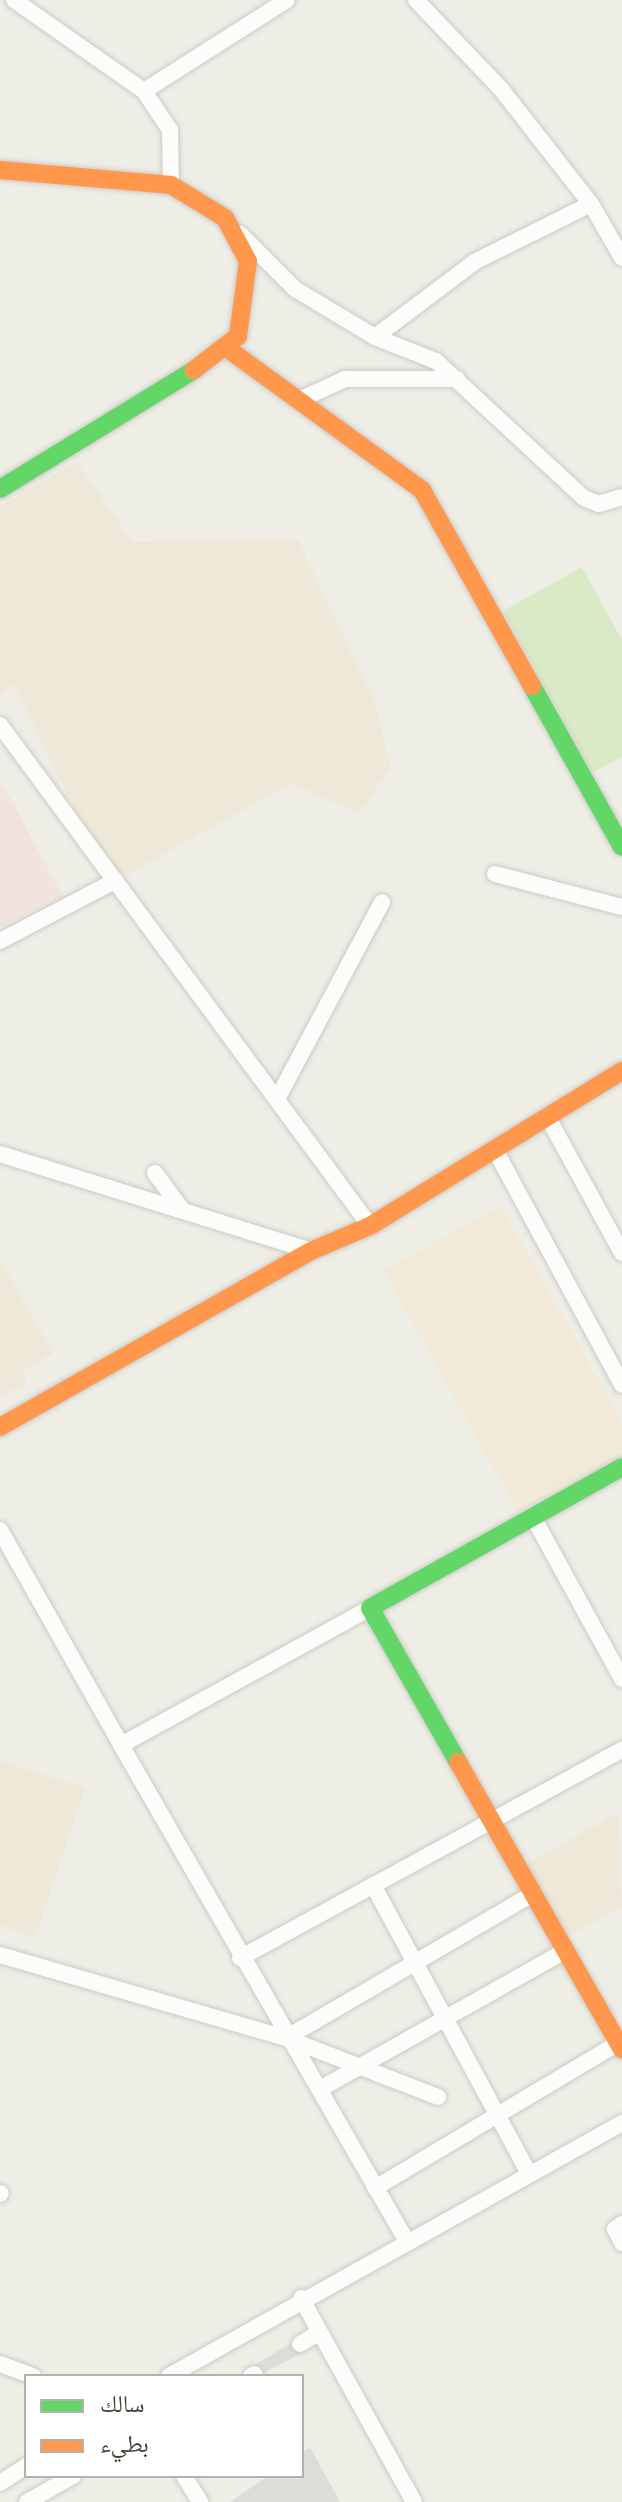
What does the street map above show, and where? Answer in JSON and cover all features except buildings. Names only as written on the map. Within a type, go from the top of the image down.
[{"type":"street","points":[[14,0],[144,91],[170,130],[171,185]]},
{"type":"street","points":[[144,91],[287,0]]},
{"type":"street","points":[[416,0],[501,89],[591,204],[622,258]]},
{"type":"street","points":[[0,170],[171,185],[238,233],[295,289],[375,337],[436,361],[584,498],[599,504],[622,497]]},
{"type":"street","points":[[375,337],[476,261],[591,204]]},
{"type":"street","points":[[236,348],[248,261],[238,233]]},
{"type":"street","points":[[236,348],[299,400],[422,490],[622,847]]},
{"type":"street","points":[[0,489],[236,348]]},
{"type":"street","points":[[299,400],[345,379],[457,379]]},
{"type":"street","points":[[0,725],[370,1226]]},
{"type":"street","points":[[495,874],[622,907]]},
{"type":"street","points":[[0,941],[115,881]]},
{"type":"street","points":[[277,1099],[382,902]]},
{"type":"street","points":[[0,1427],[311,1251],[370,1226],[622,1071]]},
{"type":"street","points":[[547,1116],[622,1253]]},
{"type":"street","points":[[494,1148],[622,1385]]},
{"type":"street","points":[[0,1154],[311,1251]]},
{"type":"street","points":[[155,1173],[183,1211]]},
{"type":"street","points":[[121,1745],[622,1467]]},
{"type":"street","points":[[533,1517],[622,1679]]},
{"type":"street","points":[[0,1530],[240,1958],[286,2038],[320,2089],[406,2240]]},
{"type":"street","points":[[370,1608],[529,1896],[620,2046],[375,2188]]},
{"type":"street","points":[[240,1958],[622,1750]]},
{"type":"street","points":[[373,1885],[410,1962],[528,2172]]},
{"type":"street","points":[[286,2038],[410,1962],[529,1896]]},
{"type":"street","points":[[320,2089],[563,1952]]},
{"type":"street","points":[[0,1955],[286,2038],[438,2097]]},
{"type":"street","points":[[172,2374],[301,2298],[622,2123]]},
{"type":"street","points":[[622,2224],[615,2229],[622,2243]]},
{"type":"street","points":[[301,2298],[414,2502]]},
{"type":"street","points":[[300,2344],[320,2332]]},
{"type":"street","points":[[0,2364],[28,2374]]},
{"type":"street","points":[[0,2483],[24,2467]]},
{"type":"street","points":[[27,2502],[69,2478]]},
{"type":"street","points":[[185,2478],[200,2502]]},
{"type":"shaded area","points":[[77,462],[132,542],[298,540],[376,705],[390,768],[359,814],[292,783],[122,877],[94,849],[14,685],[0,693],[0,506]]},
{"type":"shaded area","points":[[0,780],[63,896],[0,927]]},
{"type":"shaded area","points":[[501,1206],[622,1423],[622,1455],[518,1512],[384,1271]]},
{"type":"shaded area","points":[[0,1259],[53,1353],[22,1371],[27,1382],[0,1397]]},
{"type":"shaded area","points":[[0,1761],[85,1788],[35,1938],[0,1925]]},
{"type":"shaded area","points":[[618,1813],[622,1907],[570,1935],[527,1864]]},
{"type":"shaded area","points":[[298,2339],[302,2353],[261,2374],[256,2374],[251,2367]]},
{"type":"shaded area","points":[[310,2447],[340,2502],[230,2502],[265,2478],[304,2478],[304,2451]]},
{"type":"green space","points":[[582,567],[622,640],[622,757],[593,773],[503,611]]},
{"type":"traffic: fast","points":[[0,489],[194,370]]},
{"type":"traffic: fast","points":[[532,686],[622,847]]},
{"type":"traffic: fast","points":[[458,1762],[370,1608],[622,1467]]},
{"type":"traffic: slow","points":[[0,170],[171,185],[225,218],[248,261],[238,336],[194,370]]},
{"type":"traffic: slow","points":[[228,349],[422,490],[532,686]]},
{"type":"traffic: slow","points":[[0,1427],[311,1251],[370,1226],[622,1071]]},
{"type":"traffic: slow","points":[[458,1762],[622,2050]]}]
